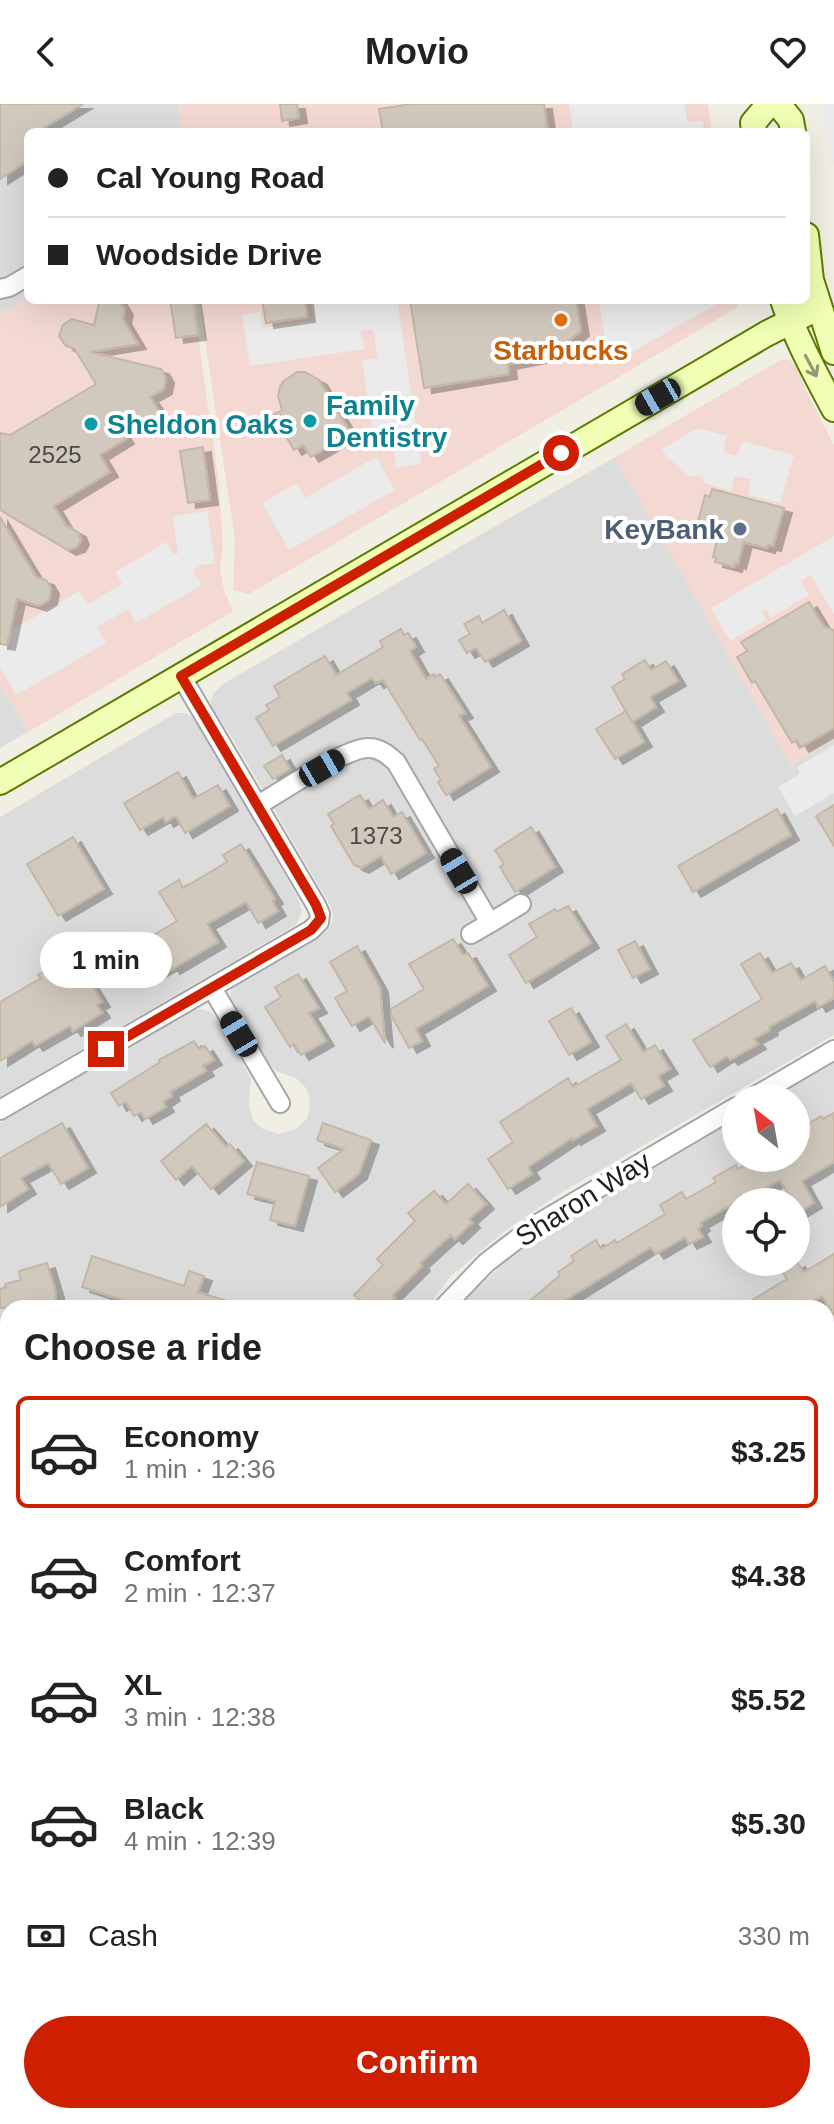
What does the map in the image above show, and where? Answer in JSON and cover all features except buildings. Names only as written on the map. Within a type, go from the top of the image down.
[{"type":"main road","points":[[754,128],[753,123],[769,104]]},
{"type":"main road","points":[[778,104],[791,120],[792,128]]},
{"type":"main road","points":[[810,271],[834,352]]},
{"type":"main road","points":[[0,782],[787,311],[819,307]]},
{"type":"main road","points":[[787,311],[806,357],[834,409]]},
{"type":"street","points":[[0,289],[24,278]]},
{"type":"street","points":[[0,1110],[311,930],[321,918],[181,676]]},
{"type":"street","points":[[258,805],[348,752],[367,748],[385,753],[396,762],[490,923]]},
{"type":"street","points":[[471,934],[521,904]]},
{"type":"street","points":[[212,988],[280,1103]]},
{"type":"street","points":[[776,1084],[834,1050]]},
{"type":"street","name":"Sharon Way","points":[[451,1300],[486,1263],[534,1226],[722,1115]]},
{"type":"shaded area","points":[[0,104],[179,104],[181,128],[24,128],[24,300],[0,314]]},
{"type":"shaded area","points":[[179,104],[708,104],[711,128],[181,128]]},
{"type":"shaded area","points":[[569,104],[685,104],[687,122],[702,121],[703,128],[572,128]]},
{"type":"shaded area","points":[[822,104],[834,104],[834,162],[831,163]]},
{"type":"shaded area","points":[[24,300],[24,304],[194,304],[219,484],[223,548],[220,569],[233,611],[28,732],[0,684],[0,314]]},
{"type":"shaded area","points":[[200,304],[738,304],[738,307],[249,594],[233,590],[235,540]]},
{"type":"shaded area","points":[[312,304],[398,304],[422,463],[396,468],[391,432],[373,434],[362,361],[378,358],[373,329],[361,331],[364,349],[250,366],[242,315],[260,312],[263,328],[314,320]]},
{"type":"shaded area","points":[[600,304],[717,304],[616,361],[613,344],[605,340]]},
{"type":"shaded area","points":[[782,359],[790,360],[797,368],[834,445],[834,739],[791,765],[615,457]]},
{"type":"shaded area","points":[[698,428],[727,436],[723,452],[737,456],[742,441],[794,455],[780,503],[748,495],[751,479],[735,476],[731,491],[704,483],[702,477],[690,477],[666,456],[662,449]]},
{"type":"shaded area","points":[[376,457],[395,490],[289,550],[262,503],[297,483],[305,498]]},
{"type":"shaded area","points":[[615,457],[791,764],[834,739],[834,1035],[749,1084],[722,1084],[722,1100],[559,1194],[506,1230],[451,1276],[433,1300],[0,1300],[0,1123],[190,1011],[202,1009],[212,1013],[221,1023],[251,1079],[249,1104],[253,1120],[263,1129],[279,1134],[296,1129],[307,1118],[310,1107],[306,1088],[296,1078],[278,1072],[266,1061],[230,998],[231,988],[239,980],[325,933],[333,916],[330,905],[228,731],[213,711],[210,701],[223,684]]},
{"type":"shaded area","points":[[207,511],[215,563],[193,570],[202,585],[136,623],[128,609],[97,627],[106,643],[16,695],[0,667],[0,637],[79,591],[88,604],[122,584],[116,572],[166,542],[174,555],[178,553],[173,516]]},
{"type":"shaded area","points":[[834,536],[834,614],[811,575],[801,581],[809,595],[771,618],[766,609],[762,612],[766,620],[730,641],[711,608]]},
{"type":"shaded area","points":[[0,684],[28,732],[0,748]]},
{"type":"shaded area","points":[[176,713],[186,713],[195,719],[298,898],[302,912],[297,924],[0,1097],[0,817]]},
{"type":"shaded area","points":[[834,745],[834,793],[795,816],[778,787],[800,774],[797,767]]},
{"type":"shaded area","points":[[834,1063],[834,1300],[465,1300],[506,1261],[537,1238],[722,1128],[722,1172],[810,1172],[810,1084],[797,1084]]},
{"type":"place","name":"Starbucks","points":[[561,320]]},
{"type":"place","name":"Family Dentistry","points":[[310,421]]},
{"type":"place","name":"Sheldon Oaks","points":[[91,424]]},
{"type":"place","name":"KeyBank","points":[[740,529]]},
{"type":"route","points":[[106,1049],[311,930],[321,918],[181,676],[561,453]]}]
